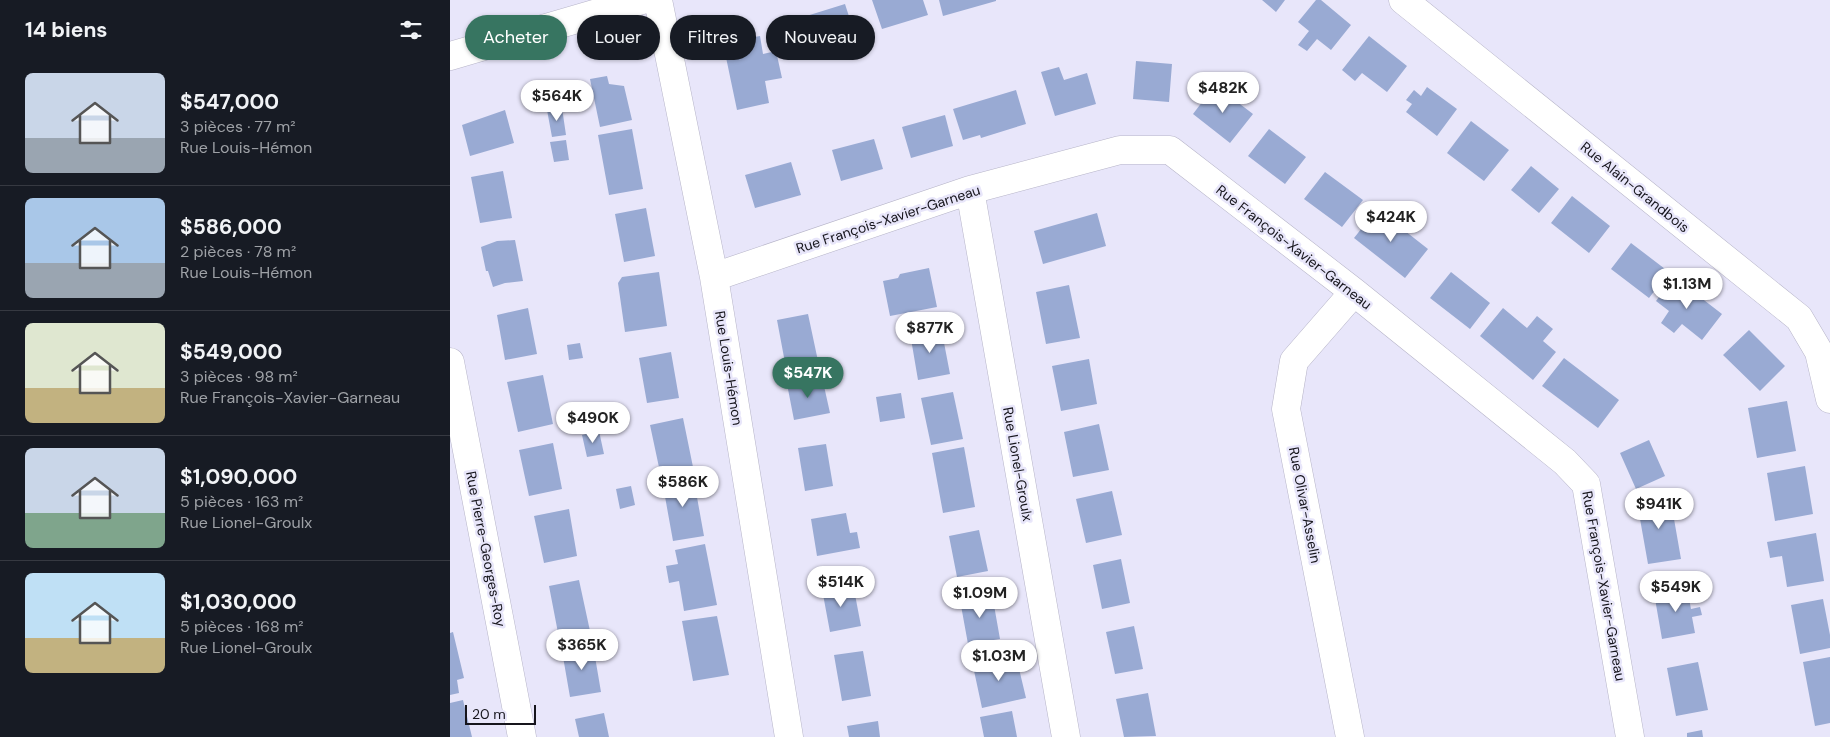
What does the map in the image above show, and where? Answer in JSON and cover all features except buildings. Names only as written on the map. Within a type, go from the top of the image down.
[{"type":"street","points":[[450,56],[642,0]]},
{"type":"street","name":"Rue Louis-Hémon","points":[[658,0],[714,277],[789,737]]},
{"type":"street","name":"Rue Alain-Grandbois","points":[[1403,0],[1799,318],[1819,352],[1830,399]]},
{"type":"street","name":"Rue François-Xavier-Garneau","points":[[714,277],[970,190],[1120,150],[1170,150],[1354,292],[1565,462],[1586,484],[1630,737]]},
{"type":"street","name":"Rue Lionel-Groulx","points":[[970,190],[1066,737]]},
{"type":"street","name":"Rue Olivar-Asselin","points":[[1350,737],[1286,409],[1294,361],[1354,292]]},
{"type":"street","name":"Rue Pierre-Georges-Roy","points":[[450,362],[522,737]]}]
